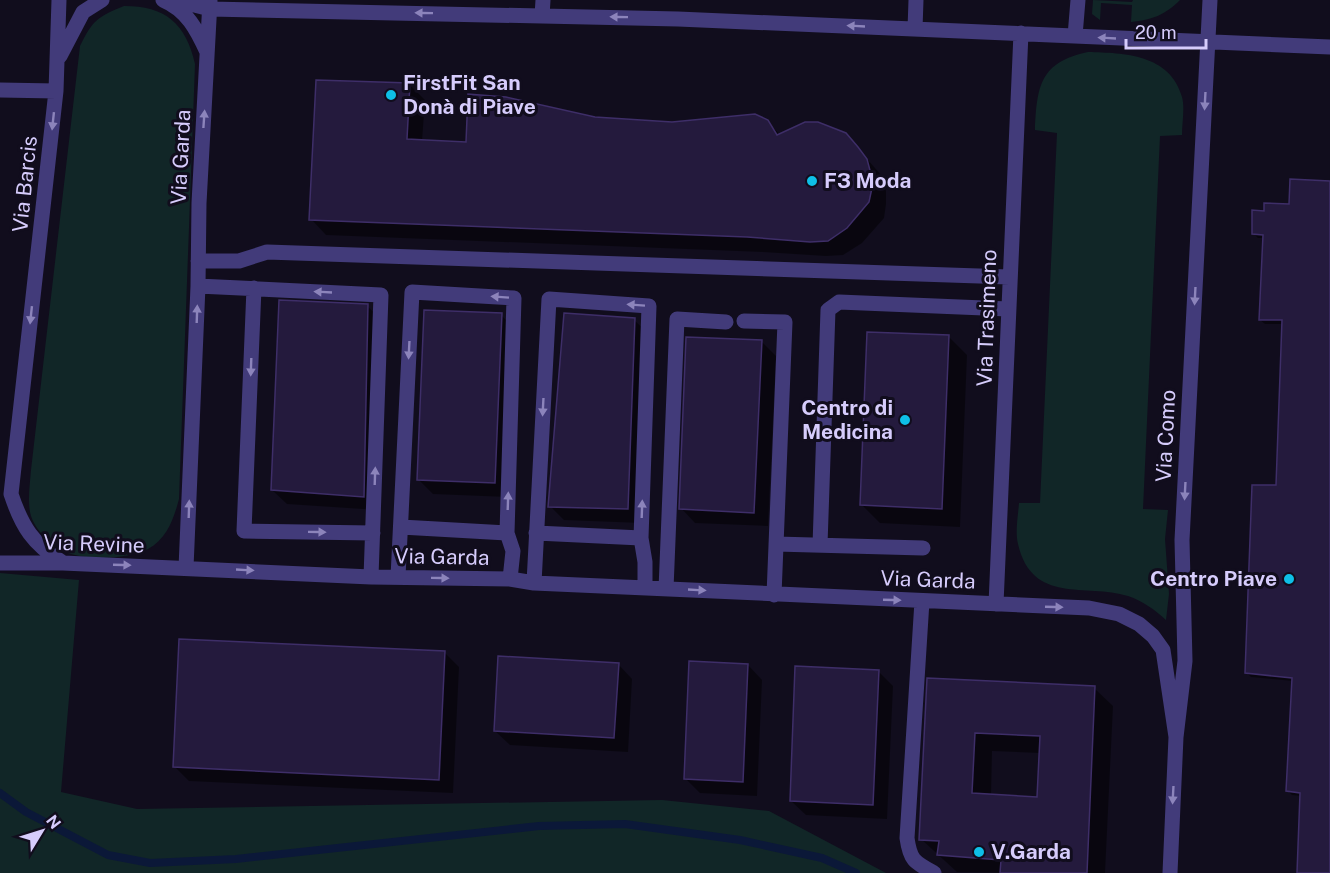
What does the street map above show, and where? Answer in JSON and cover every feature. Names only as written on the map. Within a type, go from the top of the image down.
[{"type":"street","name":"Via Barcis","points":[[59,0],[56,91],[7,460],[11,494],[18,516],[43,551],[63,563]]},
{"type":"street","points":[[58,60],[83,12],[102,0]]},
{"type":"street","points":[[163,0],[184,13],[197,30],[208,55]]},
{"type":"street","points":[[175,0],[358,12],[678,19],[1330,47]]},
{"type":"street","points":[[294,0],[358,12]]},
{"type":"street","points":[[542,16],[543,0]]},
{"type":"street","points":[[915,29],[916,0]]},
{"type":"street","points":[[1075,36],[1078,0]]},
{"type":"street","name":"Via Como","points":[[1170,873],[1176,736],[1185,661],[1182,540],[1209,0]]},
{"type":"street","name":"Via Garda","points":[[210,4],[199,203],[198,286],[186,567],[371,577],[510,579],[534,583],[1089,608],[1119,614],[1140,624],[1163,650],[1176,736]]},
{"type":"street","name":"Via Trasimeno","points":[[996,604],[1021,33]]},
{"type":"street","points":[[0,90],[56,91]]},
{"type":"street","points":[[198,261],[240,261],[267,252],[1010,277]]},
{"type":"street","points":[[198,286],[381,295],[371,577]]},
{"type":"street","points":[[254,288],[243,531],[373,533]]},
{"type":"street","points":[[398,578],[412,292],[514,298],[507,533],[513,551],[510,579]]},
{"type":"street","points":[[534,583],[549,299],[649,306],[642,538],[645,588]]},
{"type":"street","points":[[820,545],[828,310],[839,302],[1008,309]]},
{"type":"street","points":[[666,589],[677,319],[726,322]]},
{"type":"street","points":[[744,321],[784,322],[774,595]]},
{"type":"street","points":[[400,527],[507,533]]},
{"type":"street","points":[[536,533],[642,538]]},
{"type":"street","points":[[776,544],[923,548]]},
{"type":"street","name":"Via Revine","points":[[0,563],[186,567]]},
{"type":"street","points":[[922,601],[908,838],[909,854],[918,865],[934,873]]},
{"type":"green space","points":[[1093,0],[1132,2],[1133,0],[1180,0],[1158,16],[1131,22],[1132,5],[1101,3],[1100,20],[1092,14]]},
{"type":"green space","points":[[124,6],[151,9],[172,20],[186,38],[195,64],[179,499],[172,521],[165,534],[155,545],[131,555],[110,558],[79,556],[65,552],[42,534],[33,522],[29,505],[31,470],[80,46],[97,20]]},
{"type":"green space","points":[[1088,52],[1130,55],[1156,64],[1176,83],[1183,101],[1182,135],[1160,136],[1143,509],[1168,510],[1165,539],[1169,594],[1166,620],[1139,600],[1128,596],[1062,588],[1048,584],[1035,576],[1025,563],[1017,539],[1019,503],[1040,503],[1057,133],[1035,130],[1037,101],[1044,78],[1051,69],[1072,56]]},
{"type":"green space","points":[[0,573],[79,580],[61,792],[137,809],[662,800],[769,811],[886,873],[0,873]]},
{"type":"building","points":[[316,80],[410,83],[407,139],[466,142],[468,94],[506,97],[595,117],[672,122],[755,114],[768,120],[777,135],[805,122],[818,122],[846,133],[858,147],[867,159],[872,188],[869,202],[847,228],[828,241],[309,220]]},
{"type":"building","name":"Centro Piave","points":[[1290,179],[1330,181],[1330,873],[1297,873],[1300,793],[1286,791],[1292,678],[1245,673],[1252,485],[1276,485],[1282,320],[1259,320],[1263,235],[1252,234],[1252,210],[1264,211],[1264,203],[1289,204]]},
{"type":"building","points":[[279,300],[368,304],[364,497],[271,490]]},
{"type":"building","points":[[424,310],[502,313],[495,483],[417,480]]},
{"type":"building","points":[[564,313],[635,318],[628,509],[548,507]]},
{"type":"building","name":"Centro di Medicina","points":[[867,332],[949,335],[942,509],[860,505]]},
{"type":"building","points":[[686,337],[762,340],[754,513],[679,509]]},
{"type":"building","points":[[179,639],[445,651],[439,780],[173,767]]},
{"type":"building","points":[[498,656],[619,663],[614,738],[494,731]]},
{"type":"building","points":[[689,661],[748,664],[743,782],[684,779]]},
{"type":"building","points":[[795,666],[879,670],[873,805],[790,801]]},
{"type":"building","points":[[927,678],[1095,686],[1087,873],[1000,873],[1001,860],[937,855],[939,841],[919,840]],"holes":[[[975,733],[1040,736],[1037,797],[972,793]]]},
{"type":"waterway","points":[[0,793],[26,812],[108,855],[150,863],[236,859],[539,826],[625,824],[740,840],[822,858],[856,873]]},
{"type":"place","name":"FirstFit San Donà di Piave","points":[[391,95]]},
{"type":"place","name":"F3 Moda","points":[[812,181]]},
{"type":"place","name":"Centro di Medicina","points":[[905,420]]},
{"type":"place","name":"Centro Piave","points":[[1289,579]]},
{"type":"place","name":"V.Garda","points":[[979,852]]}]
